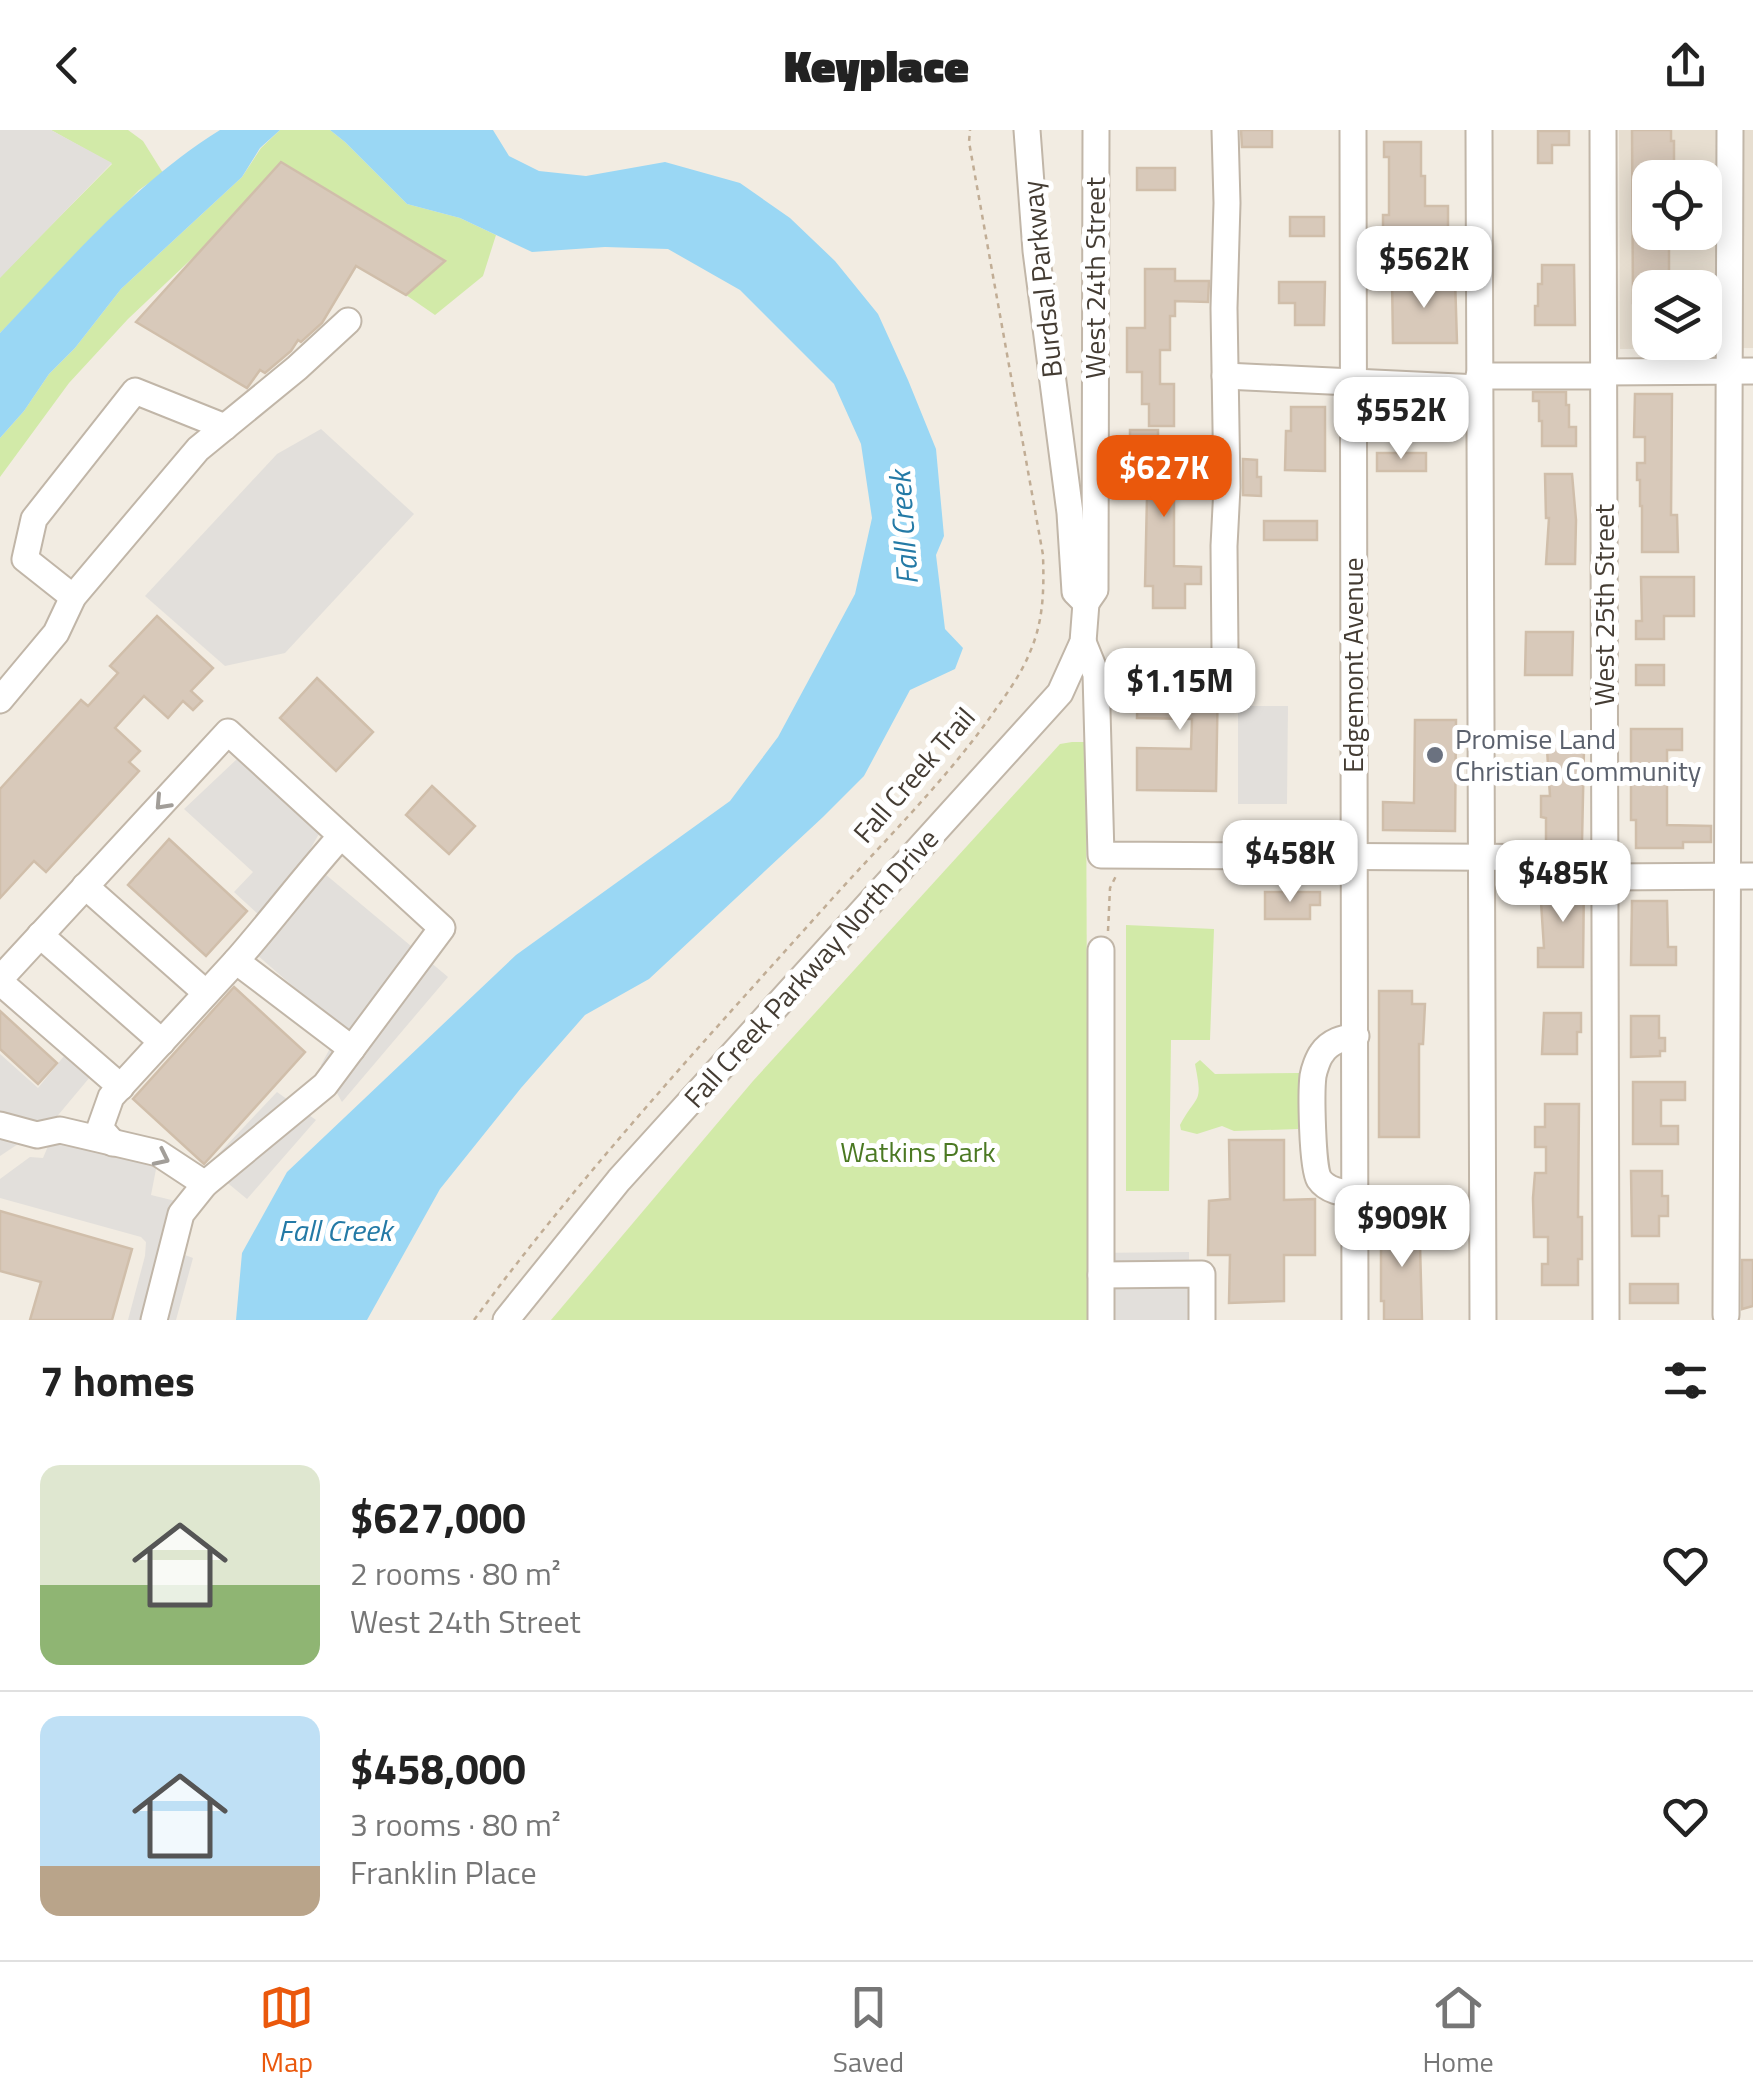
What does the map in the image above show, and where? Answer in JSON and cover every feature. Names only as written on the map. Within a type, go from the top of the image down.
[{"type":"street","name":"Burdsal Parkway","points":[[1027,130],[1036,251],[1070,513],[1075,592],[1086,603]]},
{"type":"street","name":"West 24th Street","points":[[1086,603],[1095,590],[1096,130]]},
{"type":"street","points":[[1225,130],[1225,651]]},
{"type":"street","name":"Edgemont Avenue","points":[[1353,130],[1355,1320]]},
{"type":"street","points":[[1479,130],[1483,1320]]},
{"type":"street","name":"West 25th Street","points":[[1603,130],[1606,1320]]},
{"type":"street","points":[[1730,130],[1741,371],[1740,876],[1718,1317],[1753,1308]]},
{"type":"street","points":[[0,700],[56,633],[73,597],[198,449],[348,321]]},
{"type":"street","points":[[1225,376],[1479,382],[1741,371]]},
{"type":"street","points":[[73,597],[25,560],[34,519],[135,391],[225,427]]},
{"type":"street","name":"Fall Creek Parkway North Drive","points":[[506,1320],[645,1151],[1060,693],[1083,642],[1086,603]]},
{"type":"street","points":[[1083,642],[1096,674],[1101,854],[1482,857],[1740,876]]},
{"type":"street","points":[[121,1087],[0,980],[228,732],[442,928],[326,1084],[206,1184],[181,1214],[154,1320]]},
{"type":"street","points":[[97,1135],[111,1097],[236,961],[341,836]]},
{"type":"street","points":[[85,886],[206,993]]},
{"type":"street","points":[[40,935],[162,1042]]},
{"type":"street","points":[[1101,950],[1102,1320]]},
{"type":"street","points":[[236,961],[352,1049]]},
{"type":"street","points":[[1355,1194],[1340,1193],[1326,1186],[1314,1165],[1313,1074],[1322,1053],[1340,1038],[1356,1036]]},
{"type":"street","points":[[0,1125],[38,1134],[60,1130],[97,1135],[158,1153],[206,1184]]},
{"type":"street","points":[[1101,1274],[1202,1274],[1202,1320]]},
{"type":"path","name":"Fall Creek Trail","points":[[474,1320],[511,1269],[691,1054],[966,751],[1030,653],[1041,620],[1043,555],[975,180],[970,130]]},
{"type":"path","points":[[1101,950],[1110,920],[1110,888],[1118,872],[1132,866],[1132,855]]},
{"type":"shaded area","points":[[0,130],[51,130],[112,163],[0,278]]},
{"type":"shaded area","points":[[1619,130],[1753,130],[1753,348],[1722,348],[1722,270],[1632,270],[1632,349],[1620,349]]},
{"type":"shaded area","points":[[321,429],[414,514],[285,653],[225,666],[145,596],[277,454]]},
{"type":"shaded area","points":[[1238,706],[1288,706],[1287,804],[1238,804]]},
{"type":"shaded area","points":[[237,759],[320,832],[303,862],[259,915],[234,892],[253,872],[184,809]]},
{"type":"shaded area","points":[[319,869],[448,977],[342,1102],[321,1065],[341,1028],[256,954]]},
{"type":"shaded area","points":[[69,1050],[95,1071],[54,1120],[0,1156],[0,1054],[38,1088]]},
{"type":"shaded area","points":[[277,1092],[316,1120],[247,1199],[207,1166]]},
{"type":"shaded area","points":[[52,1137],[157,1164],[151,1195],[196,1206],[182,1254],[193,1258],[176,1320],[128,1320],[145,1256],[146,1242],[141,1237],[0,1198],[0,1179],[30,1157],[43,1158]]},
{"type":"shaded area","points":[[1189,1252],[1189,1270],[1212,1320],[1090,1320],[1090,1253]]},
{"type":"green space","points":[[51,130],[128,130],[143,141],[163,173],[139,190],[0,333],[0,277],[112,164]]},
{"type":"green space","points":[[280,130],[330,130],[407,204],[460,218],[496,235],[483,276],[435,315],[406,295],[444,261],[281,162],[202,249],[128,319],[69,383],[0,477],[0,438],[49,374],[75,348],[121,289],[242,177],[261,148]]},
{"type":"green space","name":"Watkins Park","points":[[1086,742],[1088,1320],[551,1320],[753,1081],[1060,744]]},
{"type":"green space","points":[[1126,925],[1214,929],[1210,1040],[1171,1040],[1169,1191],[1126,1191]]},
{"type":"green space","points":[[1200,1060],[1215,1074],[1299,1073],[1298,1129],[1234,1131],[1222,1126],[1197,1134],[1181,1130],[1180,1125],[1197,1098],[1195,1064]]},
{"type":"water","points":[[220,130],[280,130],[260,148],[242,177],[121,289],[0,438],[0,333],[131,199]]},
{"type":"water","name":"Fall Creek","points":[[330,130],[493,130],[509,156],[539,171],[586,176],[665,162],[740,183],[790,218],[835,261],[878,314],[936,449],[944,536],[936,555],[945,629],[963,648],[955,669],[910,690],[864,776],[823,817],[649,979],[585,1015],[440,1189],[367,1320],[236,1320],[242,1253],[287,1172],[516,955],[730,801],[778,737],[855,594],[872,518],[861,444],[834,384],[740,290],[668,249],[605,247],[532,252],[460,218],[407,204]]},
{"type":"building","points":[[1241,130],[1272,130],[1272,147],[1242,147]]},
{"type":"building","points":[[1632,130],[1671,130],[1674,160],[1632,160]]},
{"type":"building","points":[[1538,131],[1569,131],[1569,145],[1552,145],[1552,163],[1538,163]]},
{"type":"building","points":[[1384,142],[1421,142],[1425,206],[1448,206],[1448,234],[1383,234],[1383,215],[1389,215],[1389,157],[1384,157]]},
{"type":"building","points":[[281,162],[445,261],[406,295],[356,266],[322,323],[301,342],[298,340],[265,373],[260,370],[247,388],[136,322]]},
{"type":"building","points":[[1137,168],[1175,168],[1175,190],[1137,190]]},
{"type":"building","points":[[1290,217],[1324,217],[1324,236],[1290,236]]},
{"type":"building","points":[[1633,250],[1669,250],[1669,270],[1633,270]]},
{"type":"building","points":[[1542,265],[1574,265],[1575,325],[1535,325]]},
{"type":"building","points":[[1145,269],[1175,269],[1175,281],[1209,281],[1208,302],[1175,301],[1175,316],[1170,316],[1170,350],[1160,350],[1160,384],[1174,384],[1174,426],[1149,426],[1149,404],[1142,404],[1142,372],[1127,372],[1127,328],[1145,328]]},
{"type":"building","points":[[1392,278],[1455,278],[1457,343],[1393,343]]},
{"type":"building","points":[[1279,282],[1325,282],[1324,325],[1295,325],[1295,303],[1279,303]]},
{"type":"building","points":[[1533,392],[1566,392],[1569,427],[1576,427],[1576,446],[1542,446],[1539,401],[1533,401]]},
{"type":"building","points":[[1635,394],[1672,394],[1671,515],[1677,515],[1678,552],[1642,552],[1637,463],[1645,463],[1645,437],[1634,437]]},
{"type":"building","points":[[1291,407],[1325,407],[1325,471],[1285,470]]},
{"type":"building","points":[[1130,430],[1158,430],[1158,454],[1170,453],[1170,476],[1211,475],[1210,494],[1174,496],[1174,566],[1201,567],[1201,584],[1185,584],[1185,608],[1153,608],[1153,586],[1145,586],[1147,497],[1138,494],[1139,452],[1130,452]]},
{"type":"building","points":[[1377,453],[1426,453],[1426,471],[1377,471]]},
{"type":"building","points":[[1243,459],[1257,460],[1261,496],[1243,495]]},
{"type":"building","points":[[1545,474],[1572,474],[1575,564],[1546,564],[1549,518]]},
{"type":"building","points":[[1264,521],[1317,521],[1317,540],[1264,540]]},
{"type":"building","points":[[1641,577],[1694,577],[1694,616],[1664,616],[1664,639],[1636,639],[1636,621],[1642,621]]},
{"type":"building","points":[[157,616],[213,668],[191,691],[202,701],[193,710],[183,701],[168,718],[144,696],[115,728],[140,751],[129,762],[139,771],[46,872],[34,861],[0,898],[0,789],[81,700],[88,706],[118,673],[110,666]]},
{"type":"building","points":[[1526,632],[1573,632],[1572,675],[1525,675]]},
{"type":"building","points":[[1636,665],[1664,665],[1664,685],[1636,685]]},
{"type":"building","points":[[1138,675],[1218,676],[1216,791],[1137,790],[1137,748],[1191,749],[1192,719],[1137,718]]},
{"type":"building","points":[[317,678],[373,732],[336,771],[280,718]]},
{"type":"building","name":"Promise Land Christian Community","points":[[1415,720],[1456,720],[1455,831],[1383,830],[1383,802],[1414,803]]},
{"type":"building","points":[[1631,729],[1682,729],[1682,750],[1667,750],[1667,825],[1711,826],[1711,842],[1683,842],[1683,848],[1636,848],[1636,820],[1631,820]]},
{"type":"building","points":[[1547,749],[1584,749],[1582,842],[1546,841],[1541,796],[1550,796]]},
{"type":"building","points":[[432,786],[475,826],[449,854],[406,815]]},
{"type":"building","points":[[169,839],[247,911],[206,956],[128,885]]},
{"type":"building","points":[[1549,879],[1584,879],[1583,967],[1538,967],[1538,948],[1544,948],[1541,902],[1549,902]]},
{"type":"building","points":[[1265,892],[1320,892],[1320,905],[1310,905],[1310,919],[1265,919]]},
{"type":"building","points":[[1632,901],[1667,901],[1668,947],[1676,947],[1676,965],[1631,965]]},
{"type":"building","points":[[234,987],[305,1052],[204,1164],[133,1099]]},
{"type":"building","points":[[1379,991],[1412,991],[1412,1004],[1425,1004],[1423,1044],[1419,1044],[1419,1137],[1379,1137]]},
{"type":"building","points":[[0,1011],[57,1063],[38,1084],[0,1049]]},
{"type":"building","points":[[1544,1013],[1581,1013],[1577,1054],[1542,1054]]},
{"type":"building","points":[[1631,1016],[1659,1016],[1659,1038],[1665,1038],[1665,1051],[1660,1051],[1660,1056],[1631,1057]]},
{"type":"building","points":[[1633,1082],[1685,1082],[1685,1100],[1661,1100],[1661,1126],[1678,1126],[1678,1144],[1633,1144]]},
{"type":"building","points":[[1545,1104],[1579,1104],[1578,1217],[1582,1217],[1582,1259],[1578,1259],[1578,1285],[1542,1285],[1542,1264],[1548,1264],[1548,1237],[1534,1237],[1533,1198],[1535,1173],[1546,1173],[1546,1147],[1535,1147],[1535,1127],[1545,1127]]},
{"type":"building","points":[[1229,1140],[1284,1140],[1284,1200],[1315,1199],[1315,1255],[1284,1255],[1284,1301],[1229,1303],[1230,1255],[1208,1255],[1209,1201],[1230,1199]]},
{"type":"building","points":[[1631,1171],[1662,1171],[1662,1196],[1668,1196],[1668,1216],[1659,1216],[1659,1236],[1632,1236]]},
{"type":"building","points":[[0,1211],[132,1249],[112,1320],[30,1320],[41,1282],[0,1271]]},
{"type":"building","points":[[1381,1224],[1427,1224],[1427,1245],[1420,1245],[1422,1320],[1384,1320]]},
{"type":"building","points":[[1742,1260],[1753,1260],[1753,1306],[1742,1309]]},
{"type":"building","points":[[1630,1284],[1678,1284],[1678,1303],[1630,1303]]},
{"type":"place","name":"Promise Land Christian Community","points":[[1435,755]]}]
